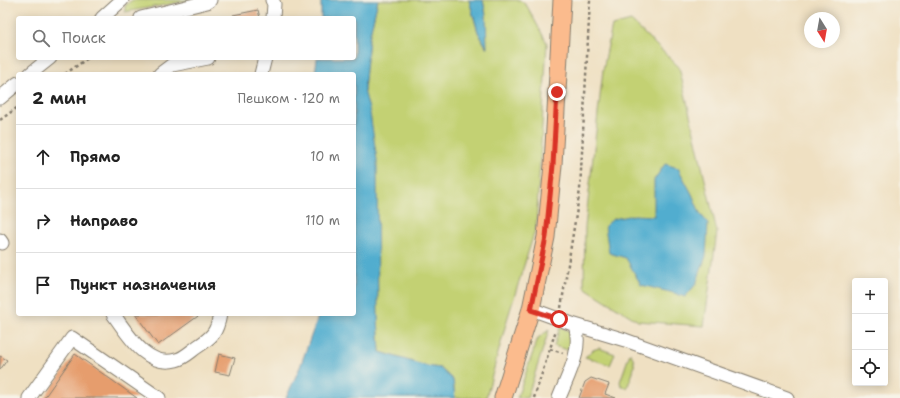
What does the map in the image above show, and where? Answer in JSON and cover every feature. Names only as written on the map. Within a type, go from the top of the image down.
[{"type":"main road","points":[[503,398],[531,310],[546,237],[553,165],[562,0]]},
{"type":"lane","points":[[104,16],[122,0]]},
{"type":"lane","points":[[149,16],[210,0]]},
{"type":"lane","points":[[272,0],[274,4],[273,16]]},
{"type":"lane","points":[[32,72],[48,60]]},
{"type":"lane","points":[[162,72],[172,64],[196,60]]},
{"type":"lane","points":[[262,72],[264,60]]},
{"type":"lane","points":[[0,98],[16,86]]},
{"type":"lane","points":[[531,310],[625,340],[787,398]]},
{"type":"lane","points":[[115,316],[138,346],[152,359],[166,362],[177,360],[211,338],[218,326],[220,316]]},
{"type":"lane","points":[[559,398],[578,346],[578,334],[575,325]]},
{"type":"lane","points":[[29,398],[72,338],[159,398]]},
{"type":"path","points":[[534,398],[559,319],[580,190],[590,0]]},
{"type":"path","points":[[68,72],[85,60]]},
{"type":"path","points":[[0,120],[16,108]]},
{"type":"green space","points":[[132,0],[193,0],[125,12],[125,6]]},
{"type":"green space","points":[[378,0],[469,0],[478,32],[486,47],[486,15],[483,0],[520,0],[527,6],[547,43],[536,227],[507,320],[486,398],[455,398],[453,380],[440,368],[426,366],[380,352],[364,90],[369,38]]},
{"type":"green space","points":[[631,21],[679,67],[717,232],[704,326],[638,321],[584,287],[585,227],[603,70],[612,26]]},
{"type":"green space","points":[[560,327],[570,333],[572,351],[554,346]]},
{"type":"green space","points":[[549,330],[527,398],[517,398],[538,338]]},
{"type":"green space","points":[[599,348],[615,354],[610,365],[585,357],[593,350]]},
{"type":"green space","points":[[630,353],[633,357],[634,366],[627,388],[621,385],[620,382]]},
{"type":"water","points":[[321,0],[378,0],[369,38],[364,90],[370,113],[377,160],[378,318],[380,352],[426,366],[440,368],[453,380],[455,398],[286,398],[300,367],[318,316],[356,316],[356,72],[315,72],[317,60],[356,60],[356,16],[321,16]]},
{"type":"water","points":[[469,0],[483,0],[486,15],[487,48],[478,32]]},
{"type":"water","points":[[665,164],[678,168],[700,213],[708,224],[706,256],[696,284],[685,297],[641,285],[626,258],[609,253],[605,226],[613,219],[634,215],[654,216],[654,180]]},
{"type":"building","points":[[258,10],[260,16],[233,16]]},
{"type":"building","points":[[136,316],[198,316],[158,345]]},
{"type":"building","points":[[75,354],[137,398],[44,398]]},
{"type":"building","points":[[219,354],[235,358],[230,375],[215,372]]},
{"type":"building","points":[[0,356],[7,360],[0,370]]},
{"type":"building","points":[[591,378],[609,384],[605,394],[616,398],[579,398],[585,382]]},
{"type":"route","points":[[557,92],[553,165],[546,237],[531,310],[559,319]]}]
